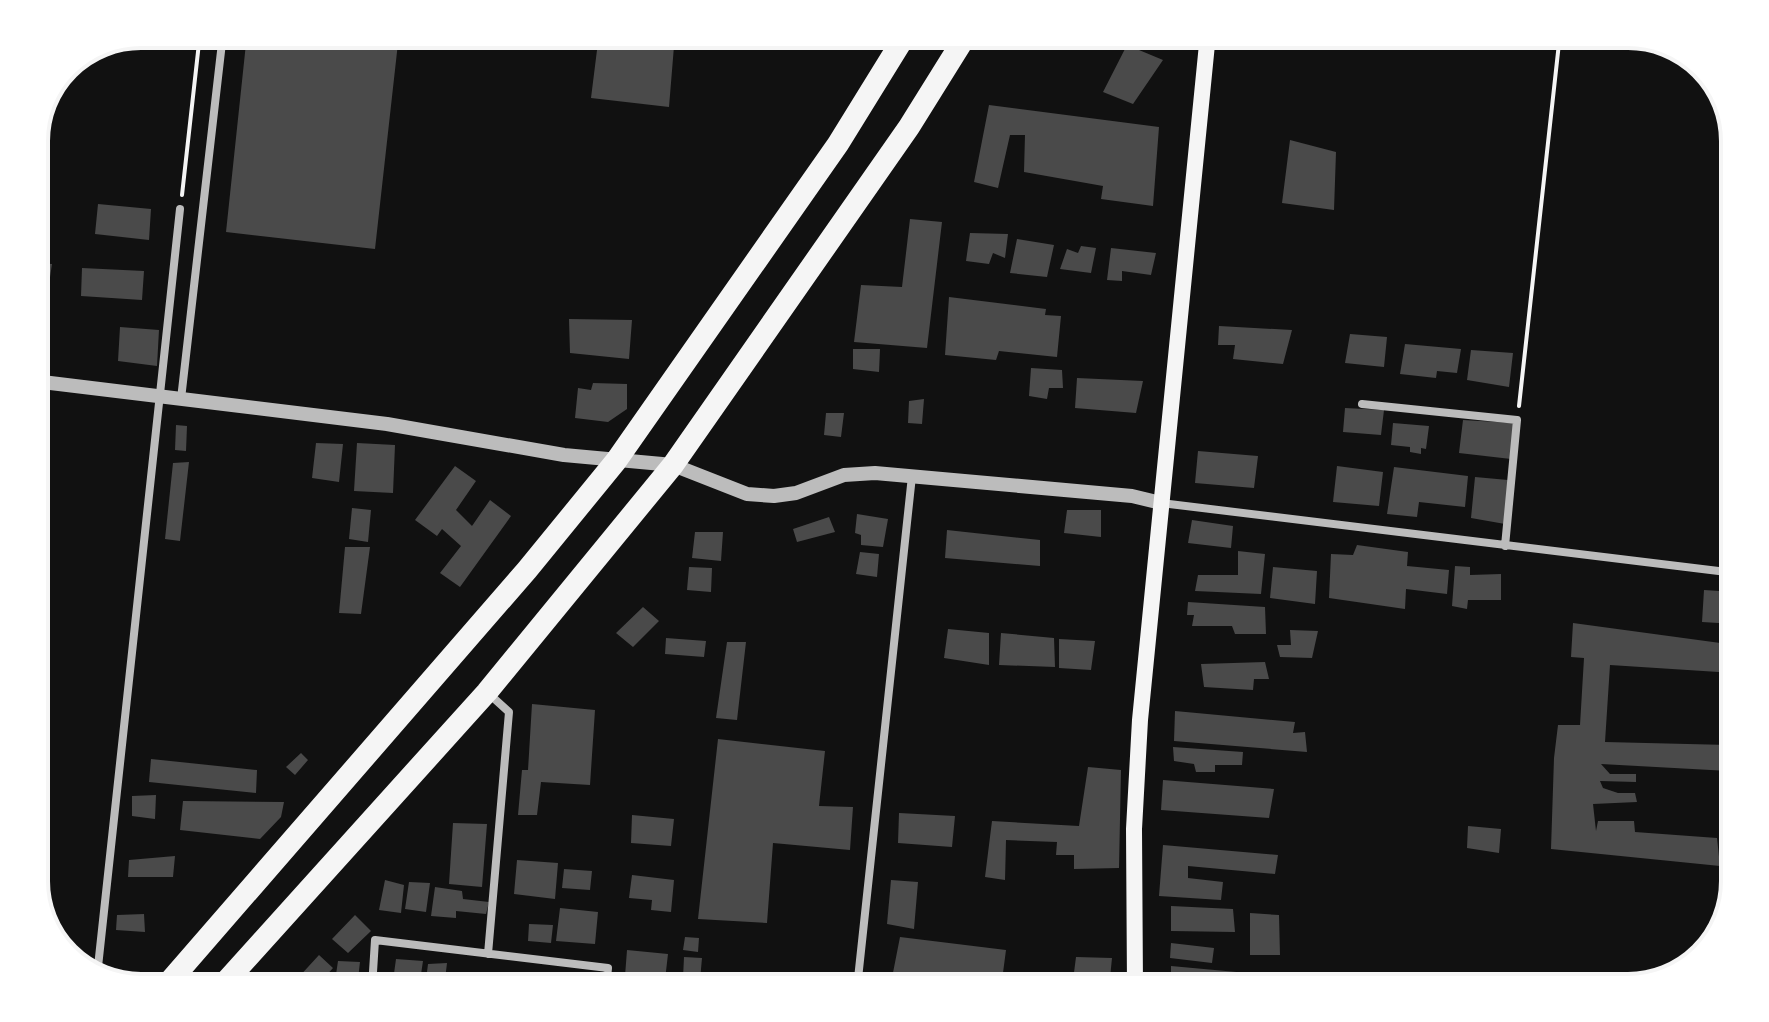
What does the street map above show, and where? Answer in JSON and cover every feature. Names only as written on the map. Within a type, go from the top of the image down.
[{"type":"highway","points":[[176,974],[527,570],[616,461],[838,144],[897,48]]},
{"type":"highway","points":[[233,974],[487,692],[673,465],[900,141],[958,48]]},
{"type":"main road","points":[[1135,974],[1135,814],[1148,629],[1207,48]]},
{"type":"street","points":[[181,399],[221,48]]},
{"type":"street","points":[[98,964],[180,209]]},
{"type":"street","points":[[48,383],[387,424],[564,455],[673,465],[747,494],[774,496],[796,493],[844,475],[875,473],[1132,496],[1161,503],[1721,571]]},
{"type":"street","points":[[1362,404],[1517,420],[1505,546]]},
{"type":"street","points":[[859,974],[912,476]]},
{"type":"street","points":[[487,692],[509,712],[488,954]]},
{"type":"street","points":[[373,974],[375,940],[608,968],[607,974]]},
{"type":"path","points":[[180,209],[198,48]]},
{"type":"path","points":[[1517,420],[1558,48]]},
{"type":"building","points":[[246,48],[397,48],[375,249],[226,232]]},
{"type":"building","points":[[597,48],[674,48],[669,107],[591,98]]},
{"type":"building","points":[[1125,48],[1134,48],[1163,60],[1133,104],[1103,92]]},
{"type":"building","points":[[989,105],[1159,127],[1153,206],[1101,199],[1103,186],[1024,172],[1025,135],[1010,135],[998,188],[974,182]]},
{"type":"building","points":[[1290,140],[1336,152],[1334,210],[1282,203]]},
{"type":"building","points":[[98,204],[151,209],[149,240],[95,234]]},
{"type":"building","points":[[910,219],[942,222],[927,348],[854,342],[861,285],[902,287]]},
{"type":"building","points":[[970,233],[1008,234],[1005,258],[993,253],[989,264],[966,261]]},
{"type":"building","points":[[1017,239],[1054,245],[1047,277],[1010,273]]},
{"type":"building","points":[[1081,246],[1096,248],[1091,273],[1060,269],[1067,249],[1078,253]]},
{"type":"building","points":[[1111,248],[1156,253],[1151,275],[1122,271],[1122,281],[1107,280]]},
{"type":"building","points":[[48,264],[52,264],[48,290]]},
{"type":"building","points":[[82,268],[144,271],[142,300],[81,296]]},
{"type":"building","points":[[949,297],[1046,309],[1045,315],[1061,316],[1057,357],[999,351],[996,360],[945,355]]},
{"type":"building","points":[[569,319],[632,320],[629,359],[570,353]]},
{"type":"building","points":[[1219,326],[1292,330],[1283,364],[1233,359],[1235,345],[1218,345]]},
{"type":"building","points":[[120,327],[159,330],[157,366],[118,361]]},
{"type":"building","points":[[1350,334],[1387,337],[1384,367],[1345,363]]},
{"type":"building","points":[[1405,344],[1461,349],[1457,373],[1437,371],[1436,378],[1400,374]]},
{"type":"building","points":[[853,349],[880,349],[879,372],[853,369]]},
{"type":"building","points":[[1471,350],[1513,353],[1509,387],[1467,380]]},
{"type":"building","points":[[1031,368],[1062,370],[1063,388],[1049,388],[1047,399],[1029,396]]},
{"type":"building","points":[[1077,378],[1143,381],[1136,413],[1075,408]]},
{"type":"building","points":[[593,383],[627,384],[627,409],[608,422],[575,418],[578,388],[591,390]]},
{"type":"building","points":[[924,399],[922,424],[908,423],[909,401]]},
{"type":"building","points":[[1345,408],[1384,410],[1381,435],[1343,432]]},
{"type":"building","points":[[826,413],[844,413],[841,437],[824,435]]},
{"type":"building","points":[[1463,420],[1514,423],[1511,459],[1459,453]]},
{"type":"building","points":[[1393,423],[1429,426],[1426,449],[1421,448],[1421,454],[1410,452],[1410,447],[1391,445]]},
{"type":"building","points":[[176,425],[187,426],[186,451],[175,450]]},
{"type":"building","points":[[316,443],[343,444],[339,482],[312,478]]},
{"type":"building","points":[[357,443],[395,445],[393,493],[354,491]]},
{"type":"building","points":[[1198,451],[1258,456],[1254,488],[1195,483]]},
{"type":"building","points":[[189,462],[180,541],[165,539],[173,463]]},
{"type":"building","points":[[455,466],[476,481],[456,510],[472,526],[490,500],[511,516],[460,587],[440,573],[461,546],[442,529],[437,536],[415,520]]},
{"type":"building","points":[[1337,466],[1383,472],[1379,506],[1333,502]]},
{"type":"building","points":[[1394,467],[1468,476],[1465,507],[1419,502],[1417,517],[1387,514]]},
{"type":"building","points":[[1475,477],[1508,480],[1505,524],[1471,518]]},
{"type":"building","points":[[352,508],[371,510],[368,542],[349,539]]},
{"type":"building","points":[[1067,510],[1101,510],[1101,537],[1064,533]]},
{"type":"building","points":[[857,514],[888,519],[883,547],[861,545],[861,535],[855,533]]},
{"type":"building","points":[[829,517],[835,532],[797,542],[793,529]]},
{"type":"building","points":[[1192,520],[1233,526],[1231,548],[1188,543]]},
{"type":"building","points":[[947,530],[1040,540],[1040,566],[945,558]]},
{"type":"building","points":[[695,532],[723,532],[721,561],[692,558]]},
{"type":"building","points":[[1357,545],[1408,552],[1407,566],[1449,570],[1447,594],[1406,589],[1405,609],[1329,598],[1331,554],[1353,555]]},
{"type":"building","points":[[345,547],[370,547],[361,614],[339,613]]},
{"type":"building","points":[[1238,551],[1265,554],[1261,594],[1195,591],[1198,575],[1238,575]]},
{"type":"building","points":[[860,552],[879,554],[877,577],[856,574]]},
{"type":"building","points":[[1455,566],[1470,567],[1470,575],[1501,574],[1501,600],[1468,600],[1467,609],[1452,606]]},
{"type":"building","points":[[689,567],[712,568],[711,592],[687,590]]},
{"type":"building","points":[[1273,567],[1317,571],[1315,604],[1270,598]]},
{"type":"building","points":[[1704,590],[1721,591],[1721,623],[1702,622]]},
{"type":"building","points":[[1188,602],[1265,607],[1266,634],[1235,634],[1232,626],[1192,626],[1194,615],[1187,615]]},
{"type":"building","points":[[643,607],[659,621],[633,647],[616,633]]},
{"type":"building","points":[[1573,623],[1721,643],[1721,672],[1610,665],[1605,742],[1721,745],[1721,771],[1601,764],[1610,774],[1636,774],[1636,782],[1600,781],[1603,788],[1618,793],[1635,793],[1637,802],[1593,804],[1596,831],[1598,821],[1634,821],[1635,832],[1717,838],[1720,866],[1551,849],[1558,725],[1580,725],[1584,658],[1571,657]]},
{"type":"building","points":[[948,629],[989,633],[989,665],[944,658]]},
{"type":"building","points":[[1290,630],[1318,631],[1312,658],[1280,657],[1277,645],[1291,645]]},
{"type":"building","points":[[1001,633],[1054,638],[1055,667],[999,665]]},
{"type":"building","points":[[666,638],[706,641],[704,657],[665,654]]},
{"type":"building","points":[[1059,639],[1095,641],[1091,670],[1059,668]]},
{"type":"building","points":[[727,642],[746,642],[737,720],[716,718]]},
{"type":"building","points":[[1265,662],[1269,679],[1254,679],[1253,690],[1204,687],[1201,664]]},
{"type":"building","points":[[532,704],[595,710],[590,785],[541,782],[537,815],[518,815],[522,770],[528,770]]},
{"type":"building","points":[[1175,711],[1295,722],[1293,733],[1305,732],[1307,752],[1174,741]]},
{"type":"building","points":[[718,739],[825,751],[819,806],[853,807],[850,850],[773,843],[767,923],[698,919]]},
{"type":"building","points":[[1173,747],[1243,752],[1242,765],[1215,765],[1215,772],[1196,772],[1194,764],[1174,761]]},
{"type":"building","points":[[301,753],[308,760],[295,775],[286,767]]},
{"type":"building","points":[[151,759],[257,770],[256,793],[149,782]]},
{"type":"building","points":[[1088,767],[1121,770],[1119,868],[1074,869],[1074,855],[1056,855],[1057,842],[1006,840],[1005,880],[985,877],[992,821],[1079,826]]},
{"type":"building","points":[[1163,780],[1274,789],[1269,818],[1161,810]]},
{"type":"building","points":[[156,795],[155,819],[132,816],[132,796]]},
{"type":"building","points":[[183,801],[284,802],[281,817],[260,839],[180,830]]},
{"type":"building","points":[[899,813],[955,816],[952,847],[898,843]]},
{"type":"building","points":[[632,815],[674,819],[671,846],[631,843]]},
{"type":"building","points":[[453,823],[487,824],[482,887],[449,884]]},
{"type":"building","points":[[1468,826],[1501,829],[1499,853],[1467,848]]},
{"type":"building","points":[[1163,845],[1278,855],[1275,874],[1188,866],[1188,878],[1223,882],[1221,900],[1159,896]]},
{"type":"building","points":[[175,856],[173,877],[128,877],[129,860]]},
{"type":"building","points":[[517,860],[558,863],[555,899],[514,894]]},
{"type":"building","points":[[564,869],[592,871],[590,890],[562,888]]},
{"type":"building","points":[[632,875],[674,880],[671,912],[651,910],[652,900],[629,898]]},
{"type":"building","points":[[385,880],[404,885],[401,913],[379,910]]},
{"type":"building","points":[[891,880],[918,882],[914,929],[887,924]]},
{"type":"building","points":[[409,882],[430,883],[426,912],[405,909]]},
{"type":"building","points":[[435,887],[462,891],[463,899],[489,902],[486,914],[456,911],[456,918],[431,916]]},
{"type":"building","points":[[1171,906],[1233,909],[1235,932],[1171,931]]},
{"type":"building","points":[[560,908],[598,912],[595,944],[556,941]]},
{"type":"building","points":[[1250,913],[1279,915],[1280,955],[1250,955]]},
{"type":"building","points":[[144,914],[145,932],[116,930],[117,915]]},
{"type":"building","points":[[355,915],[371,931],[348,953],[332,939]]},
{"type":"building","points":[[529,924],[553,925],[551,943],[528,941]]},
{"type":"building","points":[[685,937],[699,938],[698,952],[683,950]]},
{"type":"building","points":[[900,937],[1006,950],[1003,974],[893,974]]},
{"type":"building","points":[[1171,943],[1214,948],[1212,963],[1170,958]]},
{"type":"building","points":[[627,950],[668,954],[666,974],[625,974]]},
{"type":"building","points":[[319,955],[333,968],[328,974],[302,974]]},
{"type":"building","points":[[684,957],[702,958],[701,974],[683,974]]},
{"type":"building","points":[[1076,957],[1112,958],[1110,974],[1074,974]]},
{"type":"building","points":[[396,959],[423,961],[421,974],[394,974]]},
{"type":"building","points":[[338,961],[360,962],[359,974],[336,974]]},
{"type":"building","points":[[447,963],[446,974],[427,974],[428,964]]},
{"type":"building","points":[[1171,966],[1256,974],[1171,974]]}]
